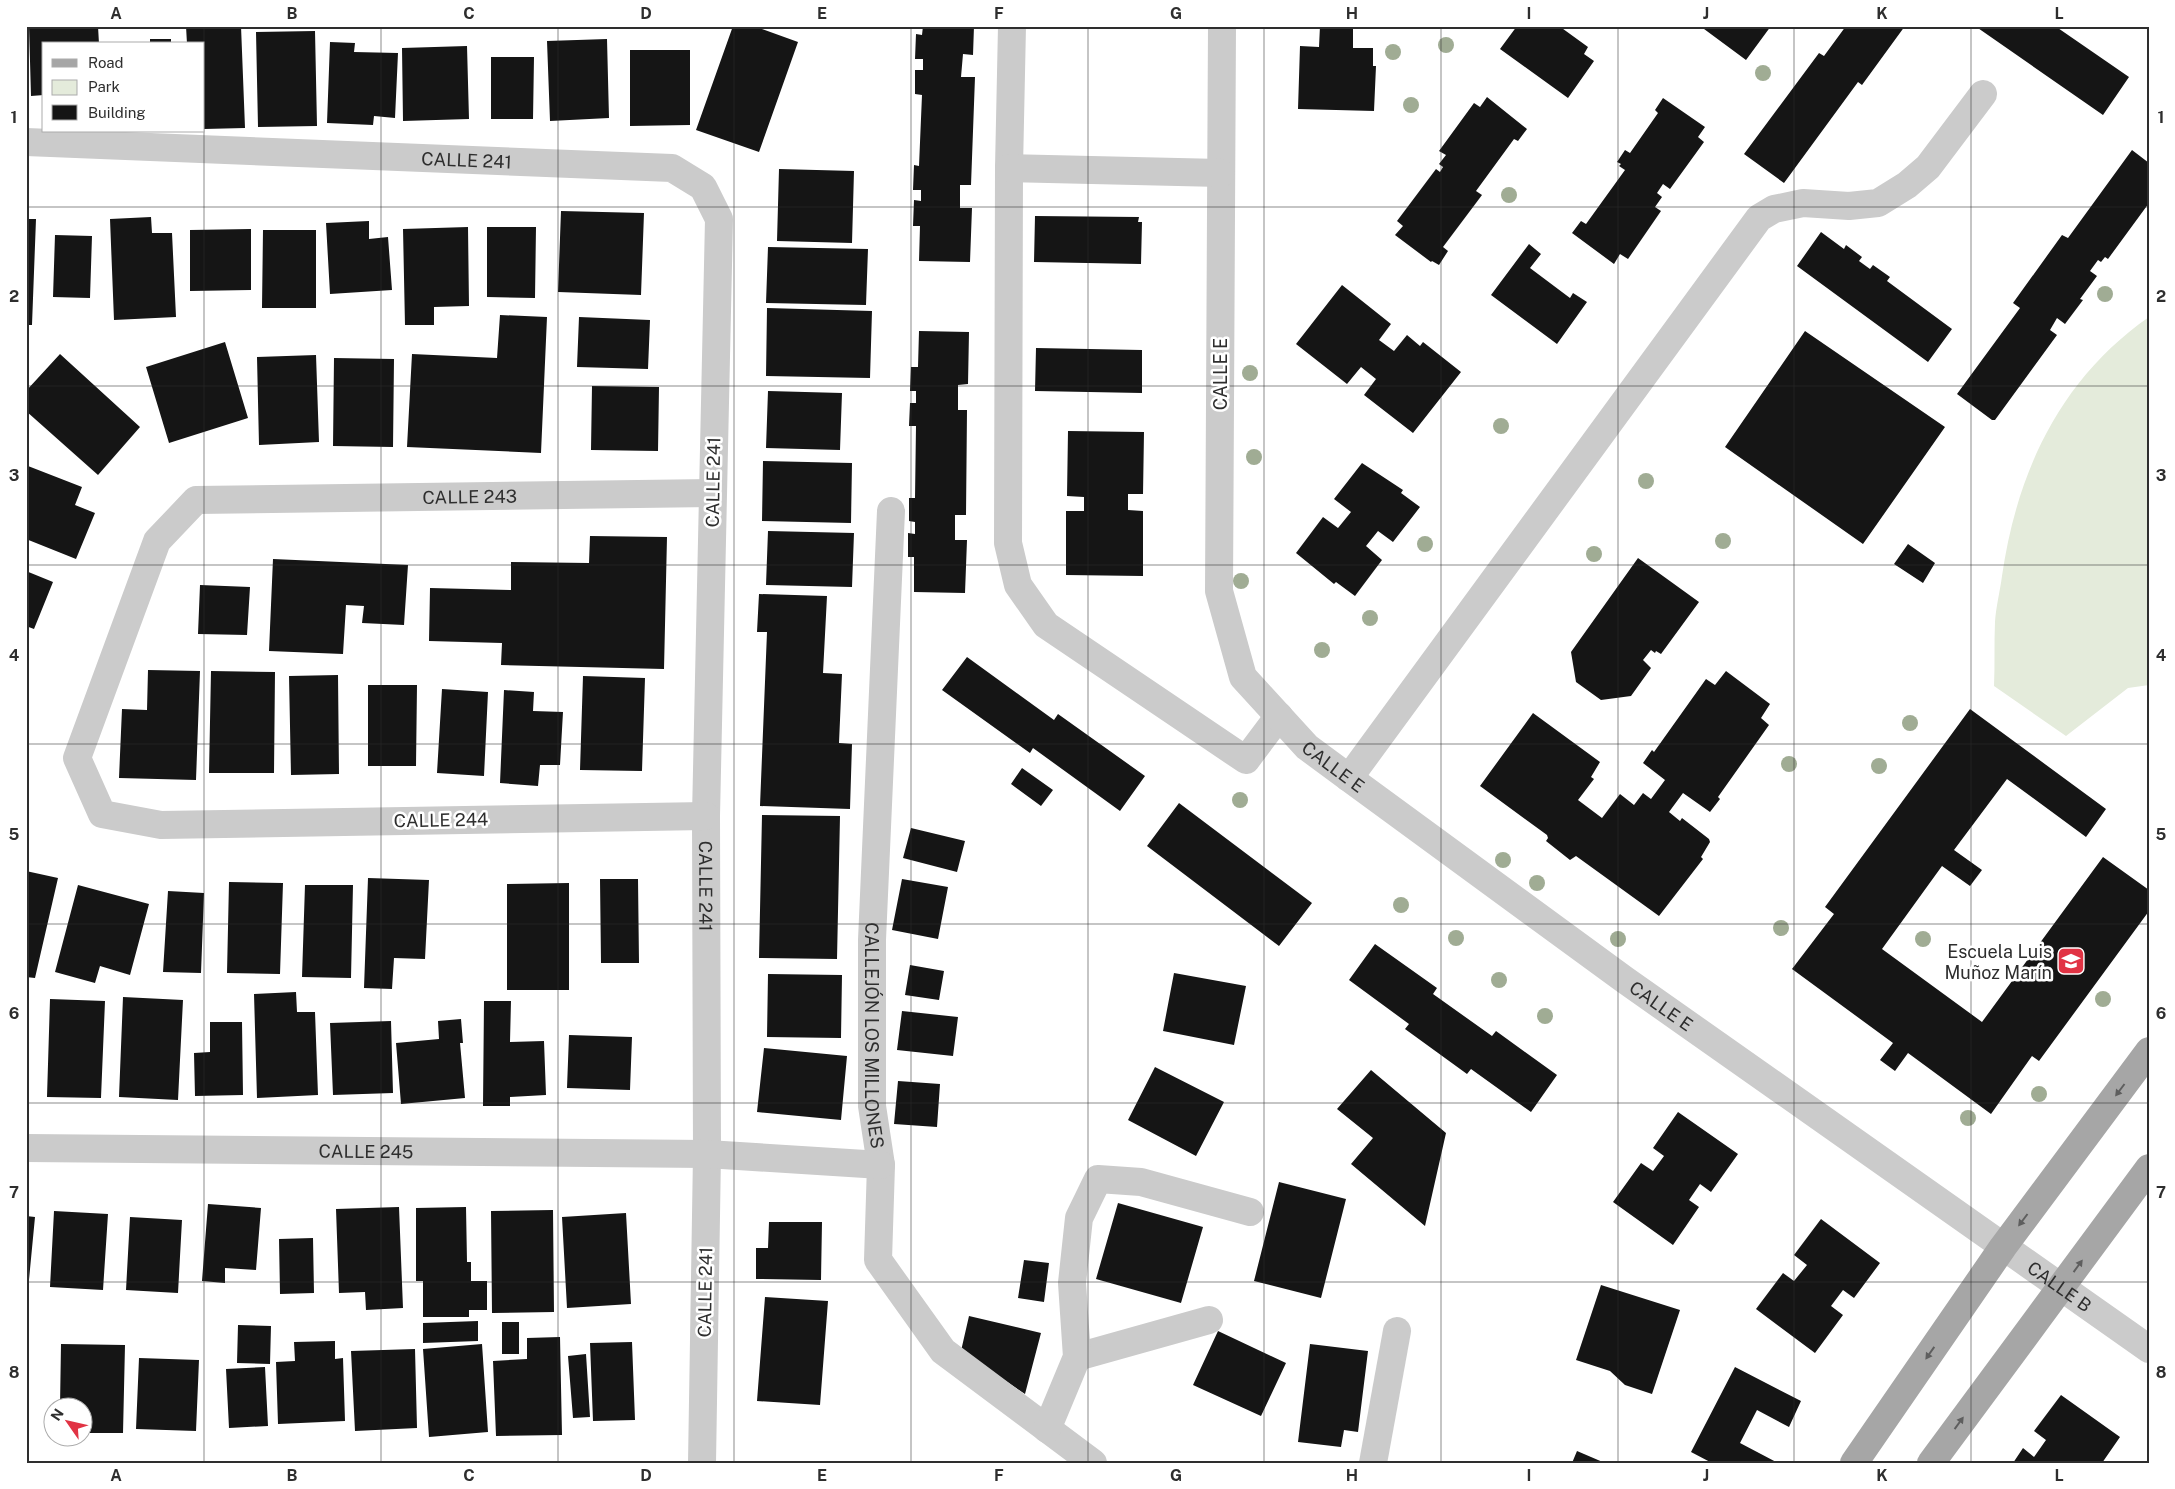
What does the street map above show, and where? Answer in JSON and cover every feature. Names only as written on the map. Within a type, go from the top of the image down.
[{"type":"main road","points":[[1854,1463],[2003,1247],[2149,1051]]},
{"type":"main road","points":[[1931,1463],[2149,1168]]},
{"type":"street","points":[[1012,26],[1008,168],[1008,543],[1018,586],[1046,625],[1246,760],[1278,716]]},
{"type":"street","name":"CALLE E","points":[[1222,26],[1219,591],[1243,677],[1307,748],[1625,980],[1970,1224]]},
{"type":"street","points":[[1348,778],[1759,218],[1774,209],[1803,203],[1850,206],[1878,203],[1907,185],[1928,168],[1983,94]]},
{"type":"street","name":"CALLE 241","points":[[26,142],[672,168],[703,187],[719,218],[706,816],[707,1154],[702,1463]]},
{"type":"street","points":[[1008,168],[1221,173]]},
{"type":"street","name":"CALLE 243","points":[[176,824],[161,825],[102,814],[77,758],[157,541],[196,500],[712,492]]},
{"type":"street","name":"CALLEJÓN LOS MILLONES","points":[[891,511],[872,940],[872,1106],[881,1165],[878,1260],[943,1351],[1093,1463]]},
{"type":"street","name":"CALLE 244","points":[[176,824],[706,816]]},
{"type":"street","name":"CALLE 245","points":[[26,1148],[707,1154],[881,1165]]},
{"type":"street","points":[[1047,1429],[1076,1357],[1072,1283],[1079,1218],[1098,1179],[1141,1182],[1250,1212]]},
{"type":"street","name":"CALLE B","points":[[1970,1224],[2149,1349]]},
{"type":"street","points":[[1076,1357],[1209,1320]]},
{"type":"street","points":[[1373,1463],[1397,1331]]},
{"type":"green space","points":[[2149,317],[2149,685],[2128,688],[2066,736],[1994,686],[1996,616],[2009,538],[2019,500],[2032,465],[2048,431],[2067,399],[2091,369],[2118,342]]},
{"type":"building","points":[[29,26],[98,26],[99,42],[42,42],[42,95],[31,96]]},
{"type":"building","points":[[186,26],[241,26],[245,128],[205,129],[205,42],[187,42]]},
{"type":"building","points":[[733,26],[754,26],[798,42],[759,152],[696,130]]},
{"type":"building","points":[[923,26],[974,26],[973,55],[963,54],[961,77],[975,77],[971,185],[960,185],[960,208],[972,208],[970,262],[919,261],[920,226],[913,226],[914,200],[921,201],[921,190],[913,190],[914,165],[919,166],[922,95],[915,94],[915,70],[923,70],[923,59],[915,59],[916,34],[922,35]]},
{"type":"building","points":[[1320,26],[1374,26],[1374,29],[1353,29],[1353,48],[1373,48],[1373,66],[1376,66],[1374,111],[1298,109],[1300,46],[1319,47]]},
{"type":"building","points":[[1517,26],[1559,26],[1588,47],[1584,54],[1594,61],[1568,98],[1500,49]]},
{"type":"building","points":[[1700,26],[1771,26],[1746,60]]},
{"type":"building","points":[[1846,26],[1905,26],[1862,85],[1858,82],[1784,183],[1744,154],[1819,53],[1824,56]]},
{"type":"building","points":[[1975,26],[2055,26],[2129,77],[2103,115]]},
{"type":"building","points":[[315,31],[317,126],[258,127],[256,32]]},
{"type":"building","points":[[150,39],[171,39],[171,42],[150,42]]},
{"type":"building","points":[[607,39],[609,118],[550,121],[547,41]]},
{"type":"building","points":[[330,42],[355,43],[354,52],[398,53],[395,118],[374,116],[373,125],[327,123]]},
{"type":"building","points":[[467,46],[469,119],[403,121],[402,48]]},
{"type":"building","points":[[630,50],[690,50],[690,125],[630,126]]},
{"type":"building","points":[[491,57],[534,57],[533,119],[491,119]]},
{"type":"building","points":[[1487,97],[1527,129],[1518,141],[1514,139],[1476,191],[1482,195],[1443,247],[1448,251],[1439,265],[1431,262],[1395,235],[1403,226],[1397,221],[1436,169],[1440,172],[1443,167],[1439,164],[1446,155],[1439,151],[1474,103],[1480,107]]},
{"type":"building","points":[[1663,98],[1705,127],[1698,137],[1704,142],[1670,189],[1663,184],[1657,193],[1662,197],[1655,207],[1661,211],[1628,259],[1620,254],[1614,264],[1572,233],[1581,221],[1586,224],[1625,170],[1617,162],[1625,150],[1630,153],[1658,113],[1655,110]]},
{"type":"building","points":[[2132,150],[2149,163],[2149,203],[2108,259],[2105,257],[2101,262],[2098,260],[2090,271],[2097,276],[2080,299],[2083,300],[2065,324],[2057,318],[2050,330],[2057,335],[1995,420],[1992,420],[1957,394],[2020,308],[2013,303],[2062,235],[2068,238]]},
{"type":"building","points":[[779,169],[854,171],[852,243],[777,241]]},
{"type":"building","points":[[561,211],[644,213],[641,295],[558,292]]},
{"type":"building","points":[[1035,216],[1139,217],[1138,222],[1142,222],[1141,264],[1034,262]]},
{"type":"building","points":[[151,217],[152,233],[172,233],[176,317],[114,320],[110,219]]},
{"type":"building","points":[[26,219],[36,219],[32,325],[26,325]]},
{"type":"building","points":[[369,221],[369,239],[388,237],[392,290],[330,294],[326,223]]},
{"type":"building","points":[[468,227],[469,306],[434,307],[434,325],[405,325],[403,229]]},
{"type":"building","points":[[487,227],[536,227],[535,298],[487,297]]},
{"type":"building","points":[[251,229],[251,290],[190,291],[190,230]]},
{"type":"building","points":[[263,230],[316,230],[316,308],[262,308]]},
{"type":"building","points":[[1821,232],[1844,249],[1846,245],[1862,257],[1859,261],[1870,269],[1873,265],[1890,277],[1887,281],[1952,329],[1928,362],[1797,266]]},
{"type":"building","points":[[55,235],[92,236],[90,298],[53,297]]},
{"type":"building","points":[[1529,244],[1541,254],[1530,268],[1570,298],[1573,293],[1587,302],[1557,344],[1491,295]]},
{"type":"building","points":[[768,247],[868,249],[866,305],[766,303]]},
{"type":"building","points":[[1342,285],[1391,324],[1379,340],[1394,351],[1407,335],[1420,346],[1423,342],[1461,372],[1413,433],[1364,395],[1376,379],[1361,367],[1347,384],[1296,344]]},
{"type":"building","points":[[767,308],[872,311],[870,378],[766,376]]},
{"type":"building","points":[[500,315],[547,317],[541,453],[407,447],[412,354],[497,358]]},
{"type":"building","points":[[579,317],[650,320],[648,369],[577,367]]},
{"type":"building","points":[[919,331],[969,332],[968,384],[958,385],[958,410],[967,410],[966,515],[955,515],[955,540],[967,540],[965,593],[914,592],[914,557],[908,557],[908,533],[915,534],[915,522],[909,521],[909,498],[915,498],[916,426],[909,426],[910,403],[916,403],[916,391],[910,391],[911,367],[918,367]]},
{"type":"building","points":[[1805,331],[1945,427],[1863,544],[1725,447]]},
{"type":"building","points":[[225,342],[248,418],[169,443],[146,367]]},
{"type":"building","points":[[1036,348],[1142,350],[1142,393],[1035,391]]},
{"type":"building","points":[[60,354],[140,427],[98,475],[26,411],[26,391]]},
{"type":"building","points":[[316,355],[319,442],[259,445],[257,357]]},
{"type":"building","points":[[334,358],[394,359],[393,447],[333,446]]},
{"type":"building","points":[[592,386],[659,387],[658,451],[591,450]]},
{"type":"building","points":[[768,391],[842,393],[840,450],[766,448]]},
{"type":"building","points":[[1068,431],[1144,432],[1143,494],[1128,494],[1128,510],[1143,511],[1143,576],[1066,575],[1066,511],[1084,511],[1084,497],[1067,496]]},
{"type":"building","points":[[763,461],[852,463],[851,523],[762,521]]},
{"type":"building","points":[[1362,463],[1403,490],[1401,493],[1420,507],[1393,542],[1378,531],[1366,546],[1382,560],[1355,596],[1336,582],[1334,584],[1296,553],[1323,517],[1338,528],[1351,512],[1334,499]]},
{"type":"building","points":[[28,466],[82,487],[75,505],[95,513],[76,559],[26,539],[26,471]]},
{"type":"building","points":[[768,531],[854,533],[852,587],[766,585]]},
{"type":"building","points":[[590,536],[667,537],[664,669],[501,665],[502,643],[429,641],[430,588],[511,590],[511,562],[589,563]]},
{"type":"building","points":[[1908,544],[1935,563],[1923,583],[1894,564]]},
{"type":"building","points":[[1638,558],[1699,602],[1661,654],[1651,650],[1643,660],[1651,668],[1631,696],[1601,700],[1576,682],[1571,652]]},
{"type":"building","points":[[273,559],[408,565],[404,625],[362,623],[364,606],[346,605],[343,654],[269,651]]},
{"type":"building","points":[[26,571],[53,582],[34,629],[26,626]]},
{"type":"building","points":[[200,585],[250,587],[247,635],[198,634]]},
{"type":"building","points":[[759,594],[827,596],[823,673],[842,674],[839,743],[852,744],[850,809],[760,806],[767,632],[757,632]]},
{"type":"building","points":[[967,657],[1054,720],[1058,714],[1145,776],[1120,811],[1033,748],[1030,753],[942,690]]},
{"type":"building","points":[[148,670],[200,671],[196,780],[119,778],[122,709],[147,710]]},
{"type":"building","points":[[211,671],[275,672],[274,773],[209,773]]},
{"type":"building","points":[[1726,671],[1770,704],[1761,718],[1769,725],[1718,797],[1720,799],[1710,812],[1683,793],[1669,812],[1680,821],[1682,818],[1709,839],[1710,842],[1701,857],[1703,859],[1659,916],[1576,856],[1570,860],[1546,841],[1547,835],[1480,786],[1533,713],[1600,762],[1591,777],[1594,779],[1578,800],[1602,818],[1620,794],[1634,805],[1643,793],[1651,799],[1665,780],[1643,763],[1652,750],[1654,752],[1706,679],[1715,685]]},
{"type":"building","points":[[338,675],[339,774],[291,775],[289,676]]},
{"type":"building","points":[[583,676],[645,678],[642,771],[580,770]]},
{"type":"building","points":[[368,685],[417,685],[416,766],[368,766]]},
{"type":"building","points":[[442,689],[488,692],[484,776],[437,773]]},
{"type":"building","points":[[504,690],[534,692],[533,711],[563,712],[560,765],[540,765],[538,786],[500,783]]},
{"type":"building","points":[[1970,709],[2106,809],[2086,837],[2007,779],[1954,850],[1982,870],[1970,886],[1942,866],[1882,949],[1982,1022],[2103,857],[2149,890],[2149,911],[2039,1061],[2032,1056],[1991,1114],[1908,1053],[1895,1071],[1880,1060],[1893,1043],[1792,969],[1834,914],[1825,907]]},
{"type":"building","points":[[1022,768],[1053,790],[1041,806],[1011,784]]},
{"type":"building","points":[[1179,803],[1312,903],[1279,946],[1147,846]]},
{"type":"building","points":[[762,815],[840,816],[837,959],[759,958]]},
{"type":"building","points":[[911,828],[965,841],[957,872],[903,858]]},
{"type":"building","points":[[26,871],[58,878],[35,978],[26,977]]},
{"type":"building","points":[[368,878],[429,880],[425,959],[394,958],[392,989],[364,988]]},
{"type":"building","points":[[600,879],[638,879],[639,963],[601,963]]},
{"type":"building","points":[[902,879],[948,887],[938,939],[892,930]]},
{"type":"building","points":[[229,882],[283,883],[280,974],[227,973]]},
{"type":"building","points":[[569,883],[569,990],[507,990],[507,884]]},
{"type":"building","points":[[78,885],[149,904],[130,975],[100,966],[95,983],[55,972]]},
{"type":"building","points":[[305,885],[353,885],[351,978],[302,977]]},
{"type":"building","points":[[168,891],[204,893],[201,973],[163,972]]},
{"type":"building","points":[[1375,944],[1437,988],[1433,994],[1492,1036],[1496,1031],[1557,1075],[1531,1112],[1471,1069],[1467,1074],[1405,1029],[1409,1024],[1349,980]]},
{"type":"building","points":[[910,965],[944,971],[939,1000],[905,995]]},
{"type":"building","points":[[1174,973],[1246,986],[1234,1045],[1163,1031]]},
{"type":"building","points":[[768,974],[842,975],[841,1038],[767,1037]]},
{"type":"building","points":[[296,992],[297,1012],[315,1012],[318,1095],[257,1098],[254,994]]},
{"type":"building","points":[[26,995],[29,995],[28,1069],[26,1069]]},
{"type":"building","points":[[123,997],[183,1000],[178,1100],[119,1097]]},
{"type":"building","points":[[50,999],[105,1001],[101,1098],[47,1097]]},
{"type":"building","points":[[484,1001],[511,1001],[510,1042],[544,1041],[546,1095],[510,1097],[510,1106],[483,1106]]},
{"type":"building","points":[[902,1011],[958,1017],[953,1056],[897,1050]]},
{"type":"building","points":[[461,1019],[463,1043],[460,1043],[465,1098],[401,1104],[396,1043],[439,1039],[438,1021]]},
{"type":"building","points":[[391,1021],[393,1093],[333,1095],[330,1023]]},
{"type":"building","points":[[210,1022],[242,1022],[243,1095],[195,1096],[194,1053],[210,1052]]},
{"type":"building","points":[[569,1035],[632,1037],[630,1090],[567,1088]]},
{"type":"building","points":[[764,1048],[847,1056],[841,1120],[757,1112]]},
{"type":"building","points":[[1155,1067],[1224,1102],[1196,1156],[1128,1120]]},
{"type":"building","points":[[1371,1070],[1446,1133],[1425,1226],[1351,1164],[1373,1138],[1337,1109]]},
{"type":"building","points":[[898,1081],[940,1084],[937,1127],[894,1124]]},
{"type":"building","points":[[1678,1112],[1738,1154],[1711,1192],[1700,1184],[1689,1200],[1699,1207],[1673,1245],[1613,1202],[1641,1163],[1653,1171],[1664,1156],[1653,1148]]},
{"type":"building","points":[[1279,1182],[1346,1199],[1321,1298],[1254,1281]]},
{"type":"building","points":[[1118,1203],[1203,1227],[1181,1303],[1096,1279]]},
{"type":"building","points":[[208,1204],[261,1208],[256,1270],[225,1268],[225,1283],[202,1281]]},
{"type":"building","points":[[399,1207],[403,1308],[366,1310],[365,1292],[339,1293],[336,1209]]},
{"type":"building","points":[[466,1207],[467,1262],[471,1262],[471,1281],[487,1281],[487,1310],[469,1310],[469,1317],[423,1317],[423,1281],[416,1281],[416,1208]]},
{"type":"building","points":[[553,1210],[554,1312],[492,1313],[491,1211]]},
{"type":"building","points":[[54,1211],[108,1214],[103,1290],[50,1287]]},
{"type":"building","points":[[626,1213],[631,1304],[567,1308],[562,1217]]},
{"type":"building","points":[[26,1216],[35,1217],[28,1290],[26,1290]]},
{"type":"building","points":[[130,1217],[182,1220],[178,1293],[126,1290]]},
{"type":"building","points":[[1821,1219],[1880,1263],[1854,1298],[1843,1290],[1831,1306],[1843,1315],[1815,1353],[1756,1309],[1783,1273],[1794,1281],[1807,1265],[1794,1255]]},
{"type":"building","points":[[769,1222],[822,1222],[821,1280],[756,1279],[756,1248],[768,1248]]},
{"type":"building","points":[[313,1238],[314,1293],[280,1294],[279,1239]]},
{"type":"building","points":[[1024,1260],[1049,1263],[1044,1302],[1018,1298]]},
{"type":"building","points":[[1601,1285],[1680,1310],[1652,1394],[1625,1385],[1610,1371],[1576,1360]]},
{"type":"building","points":[[765,1297],[828,1301],[820,1405],[757,1401]]},
{"type":"building","points":[[969,1316],[1041,1333],[1025,1394],[961,1351]]},
{"type":"building","points":[[478,1321],[478,1341],[423,1343],[423,1323]]},
{"type":"building","points":[[502,1322],[519,1322],[519,1354],[502,1354]]},
{"type":"building","points":[[238,1325],[271,1326],[270,1364],[237,1363]]},
{"type":"building","points":[[1218,1331],[1286,1363],[1261,1416],[1193,1385]]},
{"type":"building","points":[[560,1337],[562,1435],[496,1436],[493,1361],[527,1359],[527,1338]]},
{"type":"building","points":[[335,1341],[335,1359],[343,1358],[345,1421],[278,1424],[276,1362],[295,1361],[294,1342]]},
{"type":"building","points":[[632,1342],[635,1420],[593,1421],[590,1343]]},
{"type":"building","points":[[61,1344],[125,1345],[123,1433],[92,1433],[92,1396],[60,1396]]},
{"type":"building","points":[[482,1344],[488,1432],[429,1437],[423,1349]]},
{"type":"building","points":[[1310,1344],[1368,1351],[1358,1432],[1344,1430],[1341,1447],[1298,1442]]},
{"type":"building","points":[[415,1349],[417,1428],[355,1431],[351,1351]]},
{"type":"building","points":[[586,1354],[590,1417],[573,1418],[568,1356]]},
{"type":"building","points":[[139,1358],[199,1360],[196,1431],[136,1429]]},
{"type":"building","points":[[265,1367],[268,1426],[229,1428],[226,1369]]},
{"type":"building","points":[[1735,1367],[1801,1401],[1789,1427],[1757,1410],[1740,1443],[1778,1463],[1712,1463],[1691,1452]]},
{"type":"building","points":[[2061,1395],[2120,1437],[2102,1463],[2013,1463],[2023,1448],[2034,1457],[2046,1440],[2034,1431]]},
{"type":"building","points":[[1577,1451],[1605,1463],[1572,1463]]},
{"type":"place","name":"Escuela Luis Muñoz Marín","points":[[2071,961]]}]
